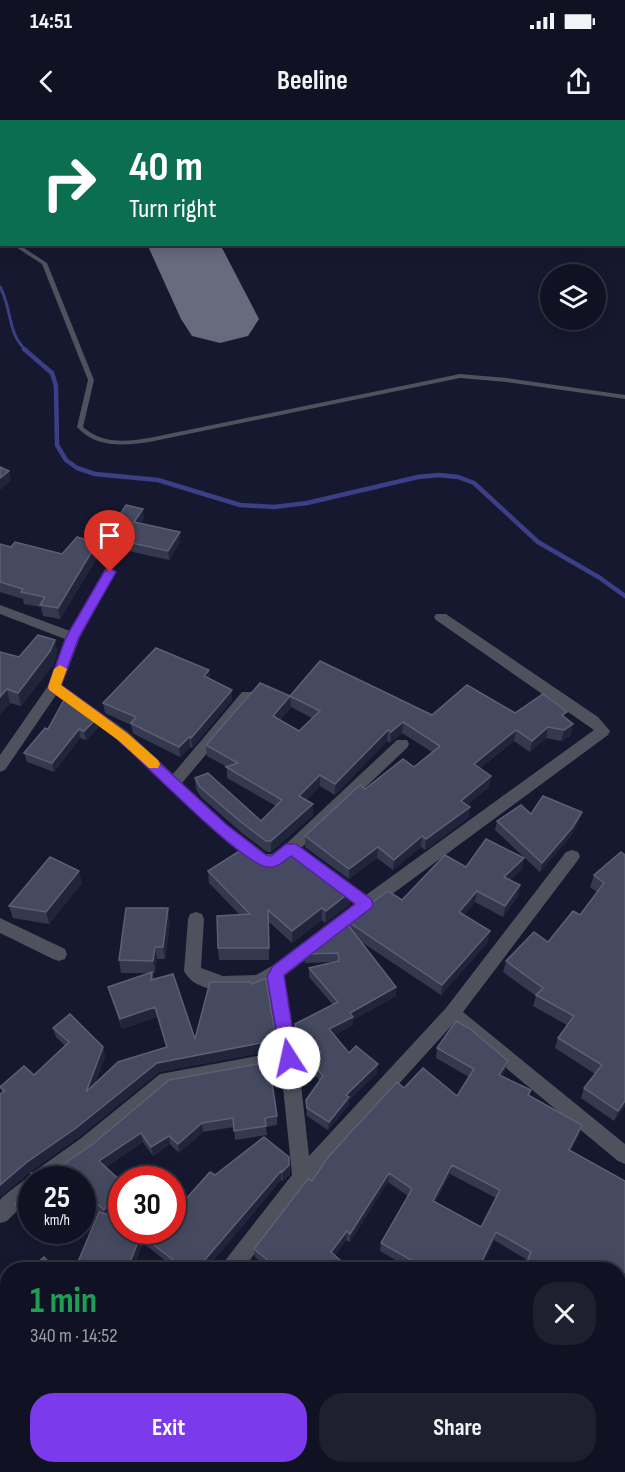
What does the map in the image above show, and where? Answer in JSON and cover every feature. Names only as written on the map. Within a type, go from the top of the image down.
[{"type":"street","points":[[0,766],[54,687],[73,637],[110,572]]},
{"type":"street","points":[[0,609],[73,637]]},
{"type":"street","points":[[196,919],[192,971],[200,979],[229,984],[258,981],[278,970],[603,731],[593,721],[441,617]]},
{"type":"street","points":[[54,687],[123,736],[222,829],[261,859],[269,862],[274,861],[291,848],[402,744]]},
{"type":"street","points":[[174,782],[247,696]]},
{"type":"street","points":[[291,848],[366,904]]},
{"type":"street","points":[[236,1262],[303,1176],[452,1013],[572,856]]},
{"type":"street","points":[[0,925],[59,954]]},
{"type":"street","points":[[278,970],[275,977],[289,1058],[303,1176]]},
{"type":"street","points":[[452,1013],[625,1155]]},
{"type":"street","points":[[57,1166],[87,1145],[166,1080],[289,1058]]},
{"type":"street","points":[[0,1214],[18,1194]]},
{"type":"lane","points":[[16,246],[44,263],[91,380],[80,427],[85,434],[100,440],[115,443],[149,440],[460,376],[507,380],[625,397]]},
{"type":"building","points":[[0,467],[9,471],[0,478]]},
{"type":"building","points":[[126,505],[143,509],[134,522],[180,532],[168,551],[123,541],[120,546],[103,542]]},
{"type":"building","points":[[77,537],[97,543],[58,608],[40,605],[45,597],[21,592],[23,589],[0,582],[0,544],[11,547],[15,542],[62,554]]},
{"type":"building","points":[[38,635],[55,640],[50,651],[18,693],[7,689],[0,697],[0,652],[19,657]]},
{"type":"building","points":[[156,648],[209,670],[204,676],[232,690],[191,738],[189,737],[179,747],[132,724],[136,717],[103,703]]},
{"type":"building","points":[[320,661],[432,715],[467,685],[515,713],[543,694],[567,712],[562,715],[573,724],[564,730],[548,727],[532,741],[516,730],[474,764],[491,776],[461,801],[470,807],[426,839],[422,836],[394,860],[378,847],[349,869],[305,836],[360,785],[365,789],[403,759],[414,767],[440,746],[403,722],[391,732],[388,730],[335,784],[320,775],[299,796],[313,804],[271,841],[266,841],[200,787],[195,778],[208,773],[261,821],[282,800],[226,767],[238,763],[206,745],[260,683],[290,696]],"holes":[[[290,696],[320,711],[299,731],[273,716]]]},
{"type":"building","points":[[65,698],[96,719],[84,731],[79,729],[52,763],[24,753],[45,728],[48,729]]},
{"type":"building","points":[[543,796],[582,812],[572,828],[542,863],[497,821],[521,805],[531,814]]},
{"type":"building","points":[[486,839],[524,858],[504,877],[520,885],[505,906],[477,891],[459,912],[490,931],[442,985],[347,921],[388,891],[402,900],[445,855],[466,867]]},
{"type":"building","points":[[246,847],[254,853],[273,856],[291,848],[350,892],[326,911],[322,908],[292,931],[268,910],[269,948],[218,948],[217,916],[250,914],[208,871]]},
{"type":"building","points":[[621,852],[625,855],[625,1101],[618,1111],[584,1088],[602,1065],[558,1038],[574,1016],[536,995],[543,988],[506,961],[534,932],[548,942],[573,911],[580,915],[604,883],[594,875]]},
{"type":"building","points":[[50,857],[79,871],[46,912],[9,906]]},
{"type":"building","points":[[126,908],[168,908],[163,947],[155,947],[153,961],[119,960]]},
{"type":"building","points":[[348,925],[396,987],[350,1013],[353,1017],[329,1029],[349,1053],[356,1046],[378,1064],[346,1095],[349,1097],[329,1122],[307,1108],[306,1100],[323,1076],[300,1049],[295,1024],[338,1002],[309,968],[339,961],[338,953],[305,954]]},
{"type":"building","points":[[152,972],[151,980],[173,974],[195,1039],[210,982],[250,982],[252,984],[266,978],[276,1040],[157,1063],[76,1128],[22,1166],[18,1166],[18,1170],[0,1185],[0,1094],[5,1091],[0,1087],[24,1066],[34,1075],[69,1042],[53,1028],[70,1014],[103,1047],[86,1092],[118,1062],[167,1047],[155,1007],[120,1019],[108,987]]},
{"type":"building","points":[[456,1021],[469,1028],[508,1061],[499,1075],[531,1090],[528,1095],[582,1125],[569,1150],[625,1181],[625,1262],[527,1262],[531,1252],[496,1232],[481,1262],[415,1262],[381,1243],[412,1189],[389,1173],[350,1234],[347,1231],[331,1252],[342,1262],[270,1262],[254,1249],[308,1179],[312,1181],[329,1156],[397,1082],[404,1088],[423,1068],[457,1096],[474,1069],[437,1048]],"holes":[[[452,1165],[500,1190],[481,1227],[433,1201]]]},
{"type":"building","points":[[269,1062],[277,1116],[265,1118],[266,1126],[234,1131],[233,1118],[202,1123],[178,1144],[169,1136],[151,1147],[141,1133],[99,1161],[108,1169],[108,1206],[104,1210],[96,1203],[96,1166],[61,1166],[93,1144],[169,1080]]},
{"type":"building","points":[[264,1137],[289,1157],[289,1165],[281,1171],[203,1262],[176,1262],[153,1244],[186,1244],[186,1199],[210,1172],[215,1175]]},
{"type":"building","points":[[99,1212],[108,1215],[108,1244],[137,1244],[130,1262],[78,1262],[86,1244],[96,1244],[96,1219]]},
{"type":"building","points":[[44,1257],[49,1262],[38,1262]]},
{"type":"waterway","points":[[0,287],[16,336],[26,350]]},
{"type":"waterway","points":[[24,349],[52,373],[56,386],[57,445],[66,460],[77,468],[95,474],[158,480],[240,505],[274,507],[307,503],[418,477],[439,475],[458,477],[474,483],[538,542],[600,578],[625,596]]},
{"type":"runway","points":[[184,246],[220,319]]},
{"type":"slow traffic","points":[[60,669],[54,687],[123,736],[154,764]]},
{"type":"route","points":[[110,572],[73,637],[54,687],[123,736],[222,829],[261,859],[274,861],[291,848],[366,904],[278,970],[275,977],[289,1058]]}]
